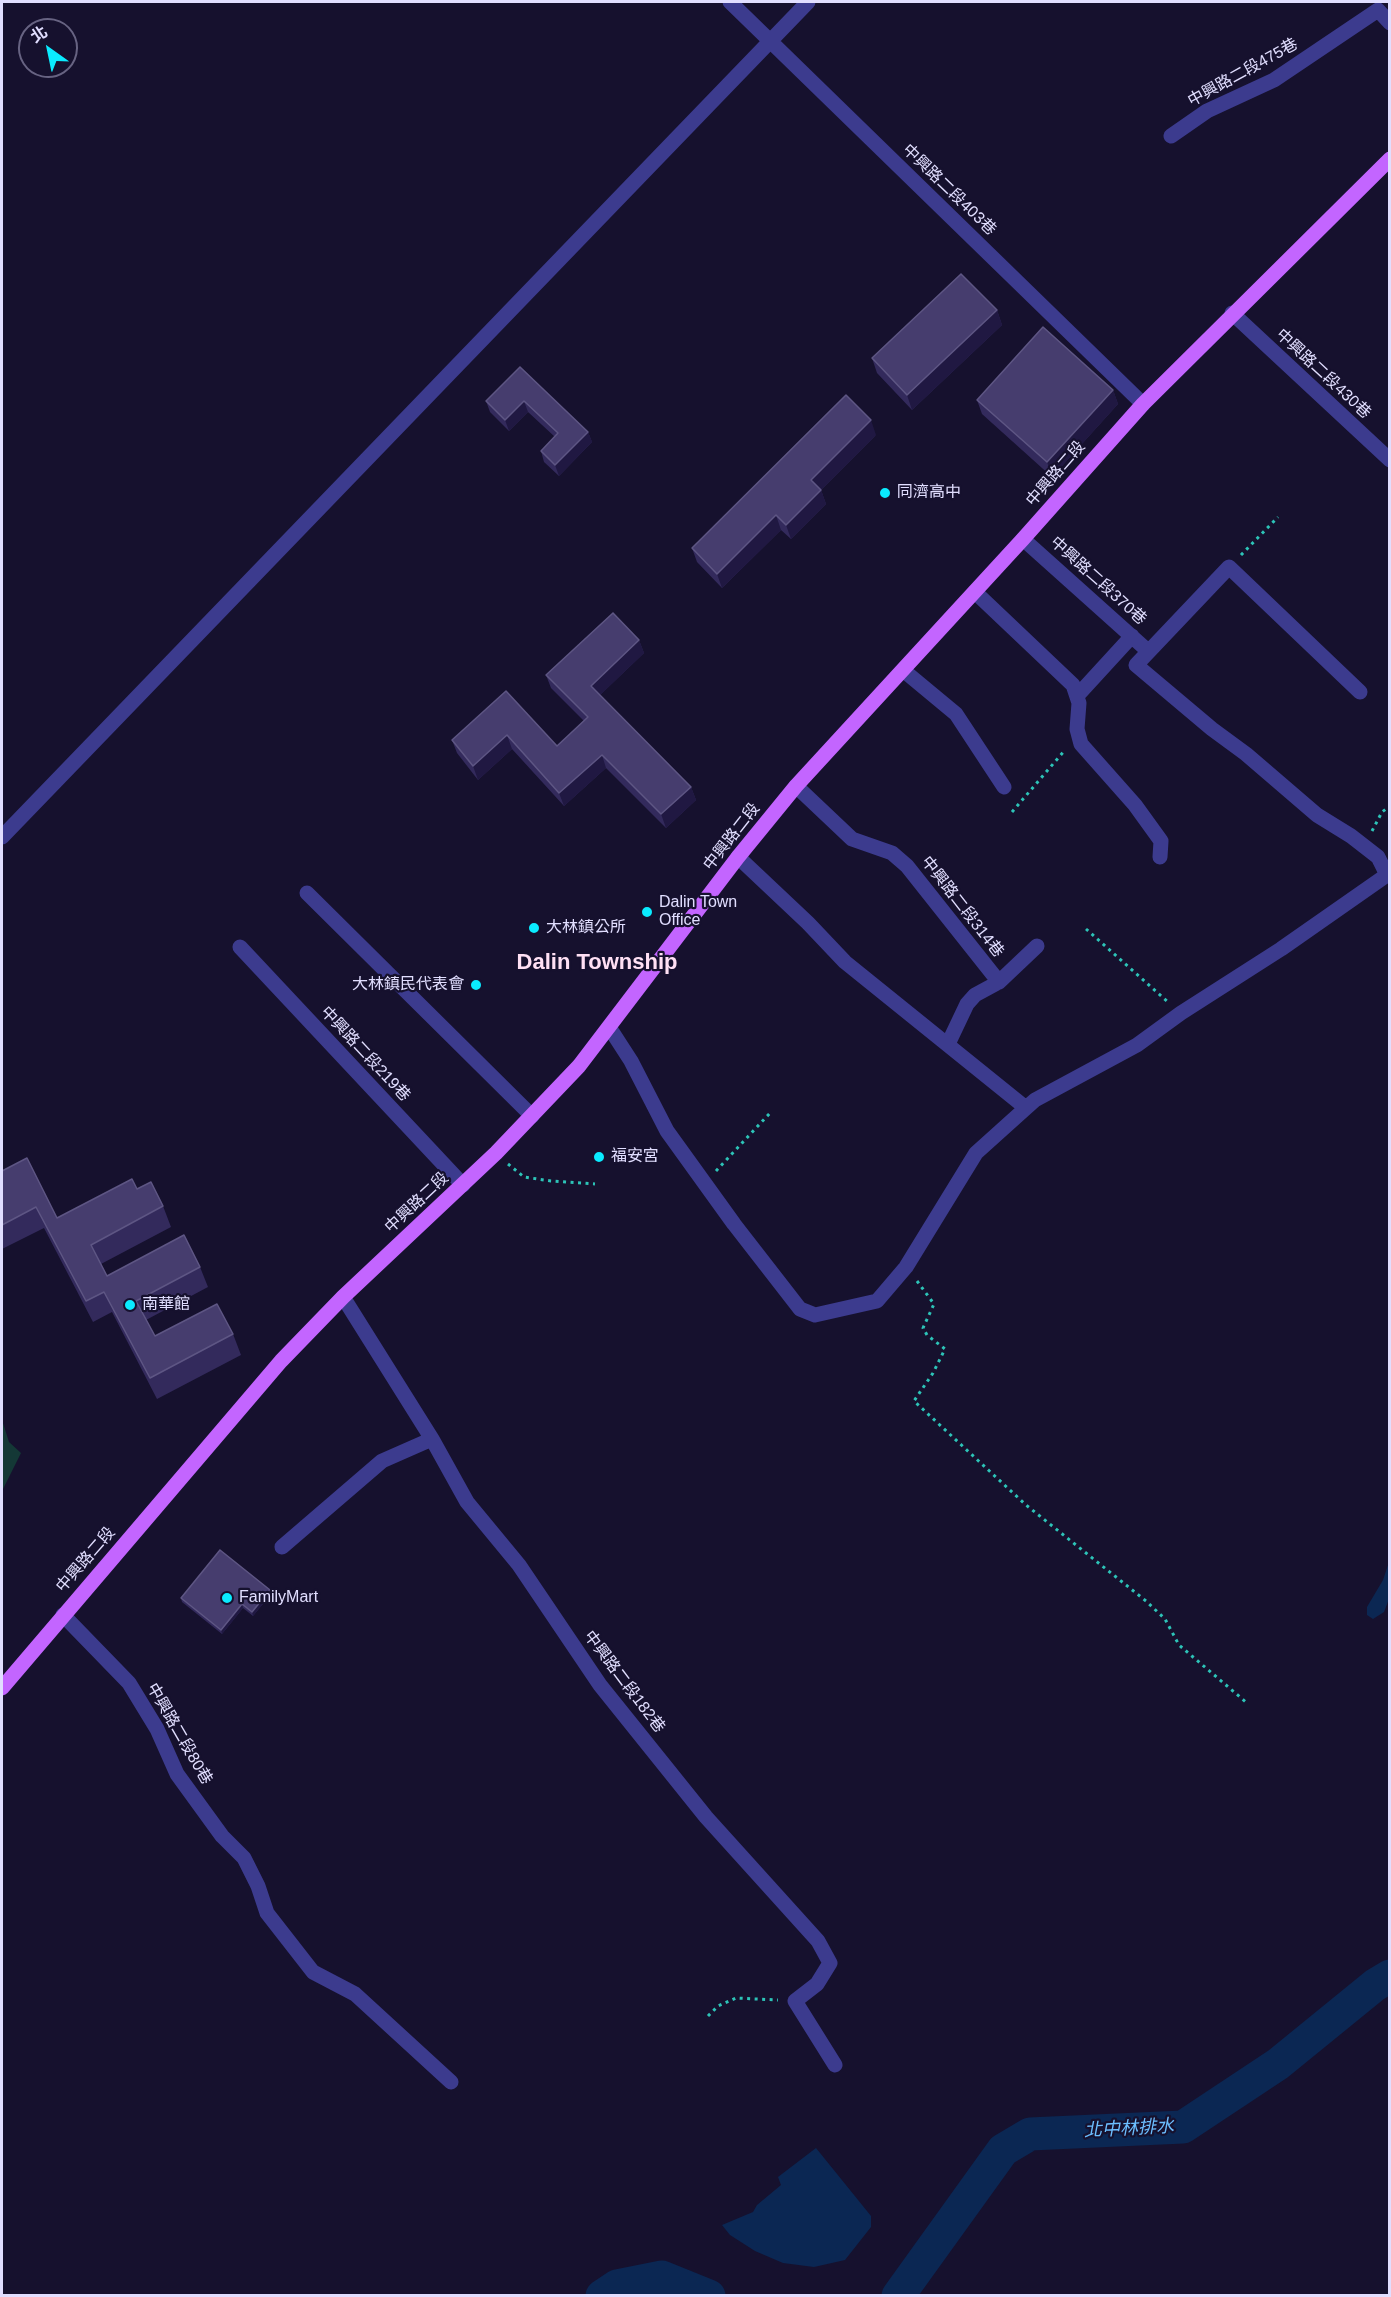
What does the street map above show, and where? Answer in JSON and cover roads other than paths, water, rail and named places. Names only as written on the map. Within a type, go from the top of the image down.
[{"type":"main road","name":"中興路二段","points":[[2,1688],[281,1361],[343,1297],[496,1153],[579,1066],[738,857],[796,786],[975,592],[1143,404],[1389,159]]},
{"type":"lane","name":"中興路二段403巷","points":[[730,2],[1143,404]]},
{"type":"lane","points":[[2,837],[808,2]]},
{"type":"lane","name":"中興路二段475巷","points":[[1171,136],[1207,111],[1274,80],[1378,10],[1389,23]]},
{"type":"lane","name":"中興路二段430巷","points":[[1232,313],[1389,460]]},
{"type":"lane","name":"中興路二段370巷","points":[[1023,539],[1148,651]]},
{"type":"lane","points":[[609,1028],[631,1061],[667,1131],[800,1309],[815,1315],[877,1301],[906,1267],[976,1153],[1035,1100],[1137,1045],[1387,875],[1378,857],[1317,815],[1136,664],[1230,567],[1360,692]]},
{"type":"lane","points":[[975,592],[1072,685],[1079,703],[1078,735],[1081,744],[1135,806],[1161,841],[1160,857]]},
{"type":"lane","points":[[1077,696],[1132,636]]},
{"type":"lane","points":[[903,670],[956,714],[1004,787]]},
{"type":"lane","name":"中興路二段314巷","points":[[796,786],[852,839],[892,853],[907,866],[999,982],[1037,946]]},
{"type":"lane","points":[[738,857],[808,923],[845,962],[1026,1108]]},
{"type":"lane","points":[[307,893],[532,1116]]},
{"type":"lane","name":"中興路二段219巷","points":[[240,947],[463,1185]]},
{"type":"lane","points":[[948,1044],[967,1004],[975,995],[999,982]]},
{"type":"lane","name":"中興路二段182巷","points":[[343,1297],[432,1439],[467,1502],[519,1565],[600,1685],[706,1817],[818,1941],[831,1963],[817,1984],[795,2001],[835,2065]]},
{"type":"lane","points":[[282,1547],[382,1461],[432,1439]]},
{"type":"lane","name":"中興路二段80巷","points":[[63,1615],[129,1683],[157,1729],[177,1773],[222,1836],[244,1858],[258,1886],[267,1913],[313,1972],[355,1994],[451,2082]]},
{"type":"water","points":[[1389,1562],[1389,1599],[1384,1612],[1373,1619],[1367,1615],[1367,1607],[1383,1580]]},
{"type":"water","points":[[816,2148],[871,2216],[871,2227],[845,2260],[814,2267],[783,2263],[755,2251],[730,2235],[722,2225],[753,2212],[757,2205],[781,2185],[778,2177]]},
{"type":"waterway","name":"北中林排水","points":[[898,2296],[1003,2150],[1030,2134],[1183,2127],[1278,2064],[1375,1985],[1390,1976]]},
{"type":"waterway","name":"北中林排水","points":[[602,2296],[617,2286],[662,2277],[709,2296]]},
{"type":"place","name":"同濟高中","points":[[885,493]]},
{"type":"place","name":"Dalin Town Office","points":[[647,912]]},
{"type":"place","name":"大林鎮公所","points":[[534,928]]},
{"type":"place","name":"大林鎮民代表會","points":[[476,985]]},
{"type":"place","name":"福安宮","points":[[599,1157]]},
{"type":"place","name":"南華館","points":[[130,1305]]},
{"type":"place","name":"FamilyMart","points":[[227,1598]]},
{"type":"district","name":"Dalin Township","points":[[597,963]]}]
